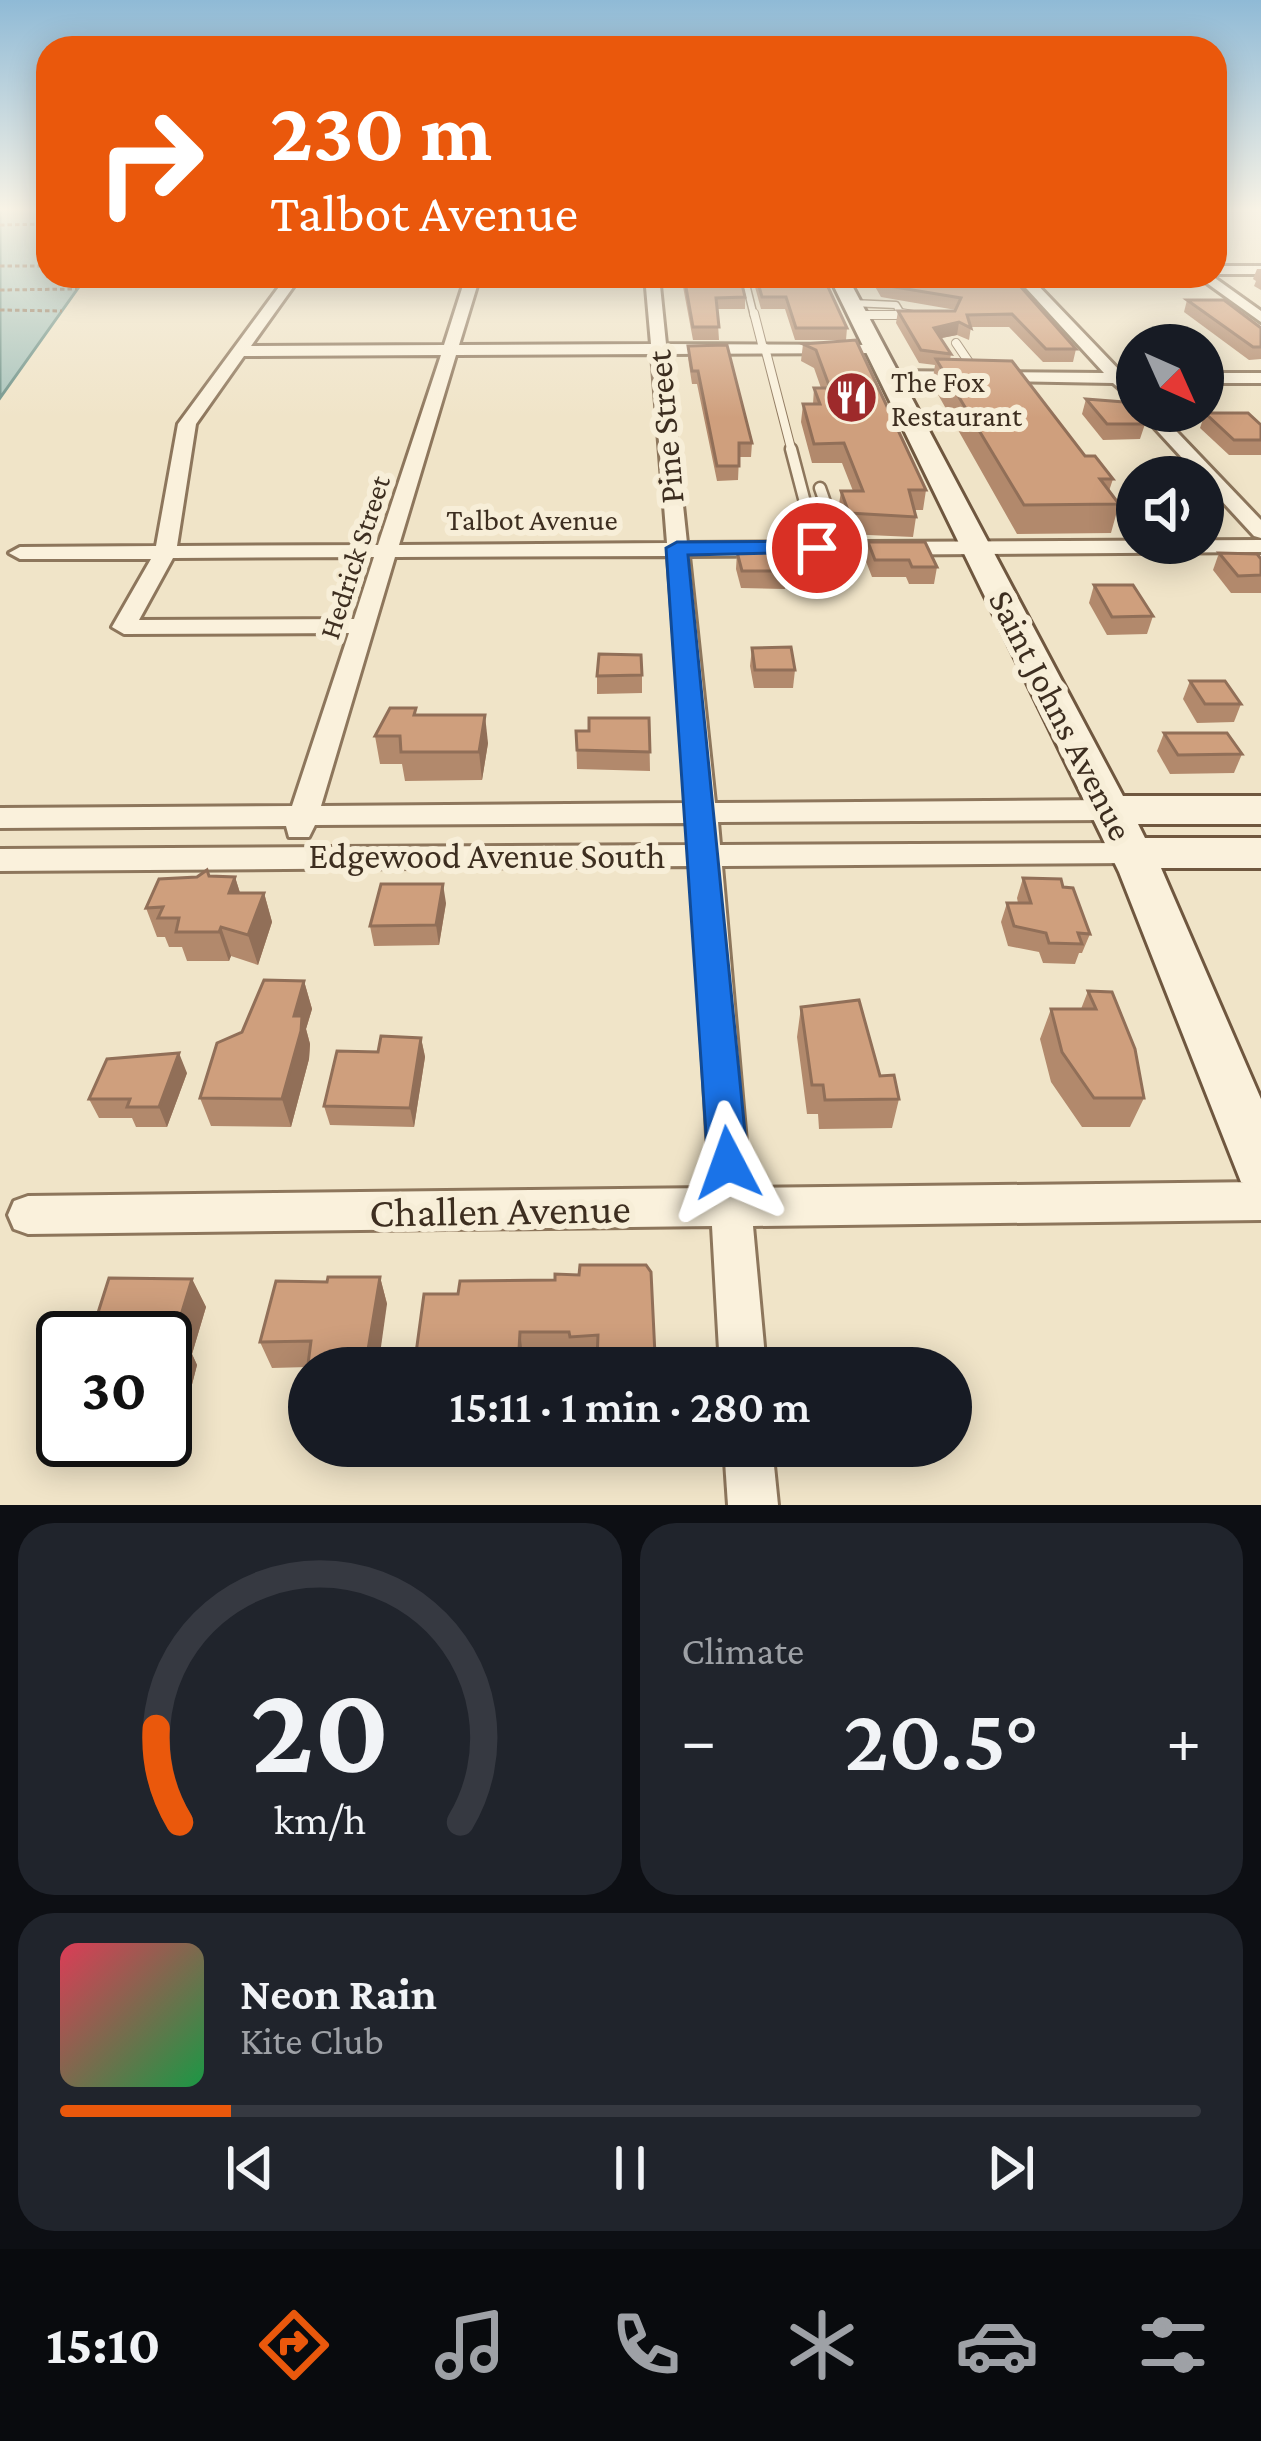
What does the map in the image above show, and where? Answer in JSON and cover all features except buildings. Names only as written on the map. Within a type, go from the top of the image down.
[{"type":"main road","name":"Saint Johns Avenue","points":[[862,323],[1176,946],[1261,1164]]},
{"type":"main road","name":"Edgewood Avenue South","points":[[1109,810],[1261,809]]},
{"type":"main road","name":"Edgewood Avenue South","points":[[1131,853],[1261,853]]},
{"type":"street","points":[[284,288],[188,424],[166,551],[124,627],[363,626]]},
{"type":"street","name":"Hedrick Street","points":[[292,857],[469,288]]},
{"type":"street","name":"Pine Street","points":[[653,288],[706,854],[741,1347]]},
{"type":"street","points":[[1033,288],[1116,377]]},
{"type":"street","points":[[1220,288],[1261,318]]},
{"type":"street","points":[[239,351],[764,348],[862,323],[978,375],[1116,373]]},
{"type":"street","points":[[1224,371],[1261,374]]},
{"type":"street","points":[[1224,377],[1261,374]]},
{"type":"street","points":[[1168,432],[1261,532]]},
{"type":"street","name":"Talbot Avenue","points":[[20,553],[1261,546]]},
{"type":"street","name":"Edgewood Avenue South","points":[[0,818],[1109,810]]},
{"type":"street","name":"Edgewood Avenue South","points":[[0,860],[1131,853]]},
{"type":"street","name":"Challen Avenue","points":[[28,1215],[1261,1201]]},
{"type":"street","points":[[750,1467],[753,1505]]},
{"type":"lane","points":[[747,288],[817,548]]},
{"type":"lane","points":[[862,323],[919,315]]},
{"type":"lane","points":[[956,344],[978,375]]},
{"type":"lane","points":[[820,488],[841,548]]},
{"type":"path","points":[[0,290],[77,289]]},
{"type":"path","points":[[0,310],[62,311]]},
{"type":"water","points":[[0,278],[36,278],[36,288],[78,288],[0,398]]},
{"type":"place","name":"The Fox Restaurant","points":[[852,398]]},
{"type":"route","points":[[728,1163],[706,854],[677,548],[817,548]]}]
